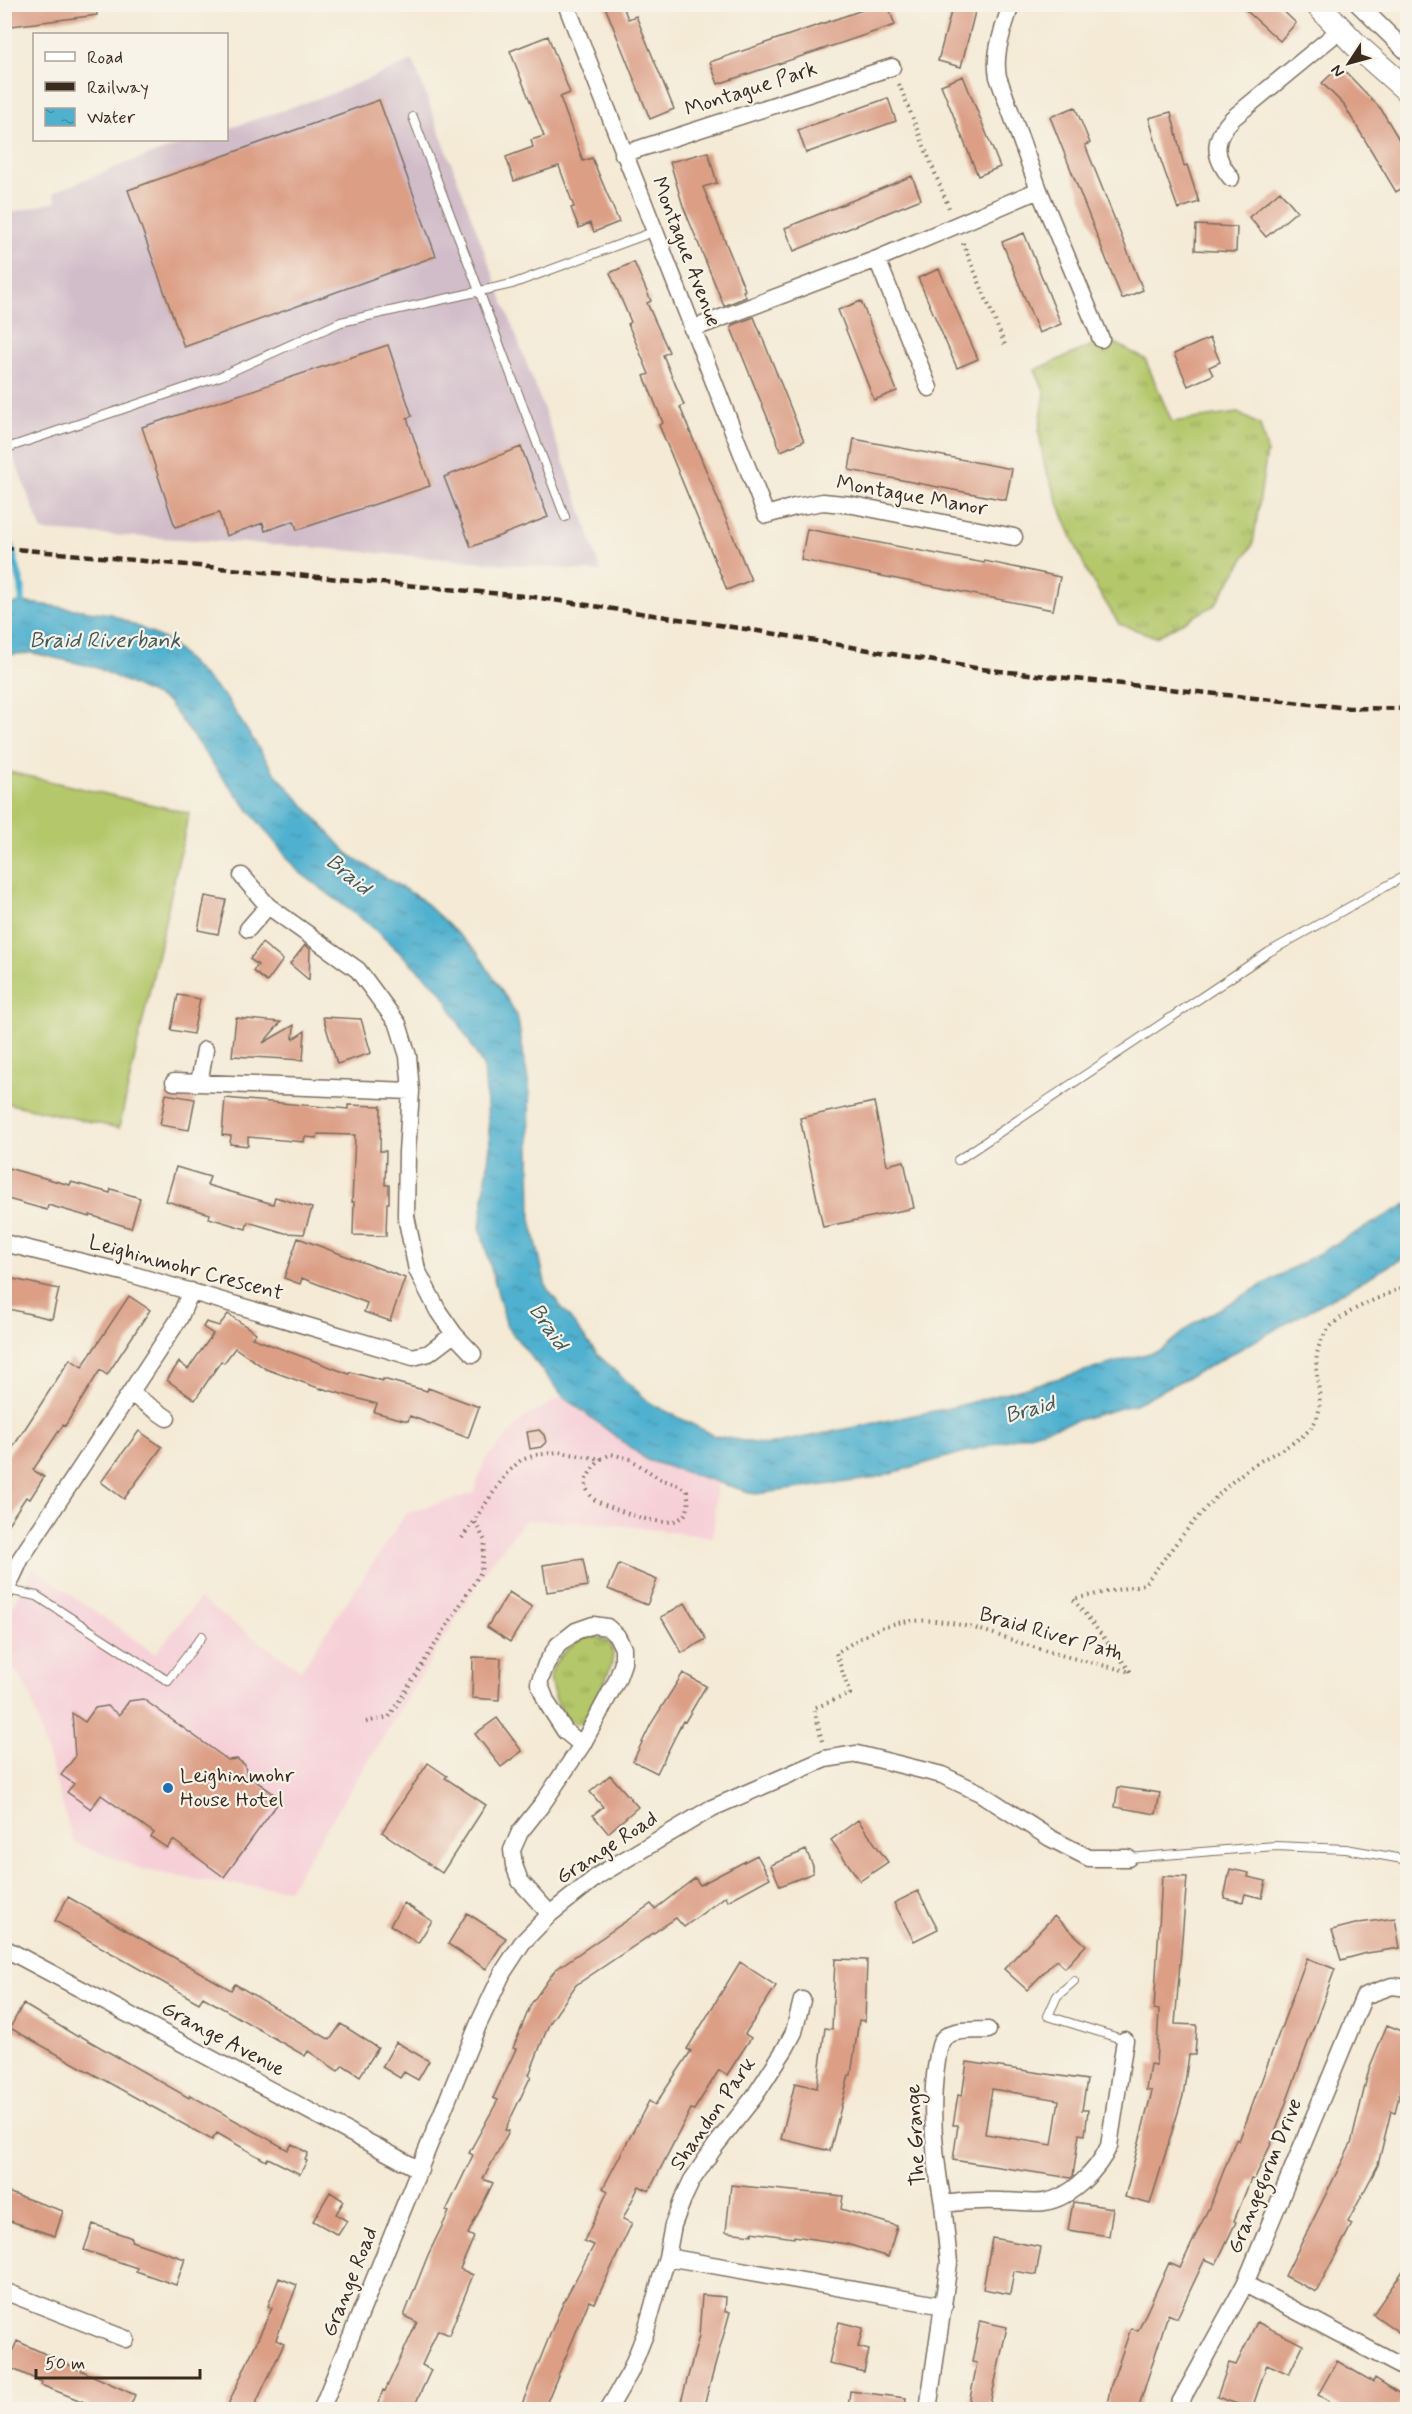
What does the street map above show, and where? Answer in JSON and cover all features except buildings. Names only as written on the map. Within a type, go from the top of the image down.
[{"type":"main road","points":[[1317,4],[1340,30],[1407,91]]},
{"type":"street","name":"Montague Avenue","points":[[566,4],[653,232],[766,515]]},
{"type":"street","points":[[1011,4],[995,64],[1039,190],[1101,339]]},
{"type":"street","points":[[1358,4],[1407,53]]},
{"type":"street","points":[[1232,178],[1221,166],[1218,158],[1218,141],[1224,128],[1233,118],[1340,30]]},
{"type":"street","name":"Montague Park","points":[[623,154],[892,67]]},
{"type":"street","points":[[692,329],[877,260],[1039,190]]},
{"type":"street","points":[[877,260],[929,388]]},
{"type":"street","name":"Montague Manor","points":[[766,515],[795,507],[833,503],[1014,537]]},
{"type":"street","points":[[242,876],[268,906],[358,970],[398,1024],[408,1056],[411,1091],[406,1152],[406,1216],[417,1270],[438,1311],[454,1334],[473,1354]]},
{"type":"street","points":[[248,929],[268,906]]},
{"type":"street","points":[[199,1083],[205,1050]]},
{"type":"street","points":[[174,1082],[411,1091]]},
{"type":"street","name":"Leighinmohr Crescent","points":[[4,1243],[191,1292],[413,1357],[429,1353],[454,1334]]},
{"type":"street","points":[[6,1592],[21,1558],[178,1319],[191,1292]]},
{"type":"street","points":[[130,1393],[167,1418]]},
{"type":"street","points":[[550,1914],[520,1881],[514,1865],[512,1850],[520,1832],[543,1803],[582,1745],[617,1680],[623,1663],[623,1648],[617,1636],[607,1628],[593,1625],[576,1631],[558,1645],[546,1664],[539,1683],[547,1703],[565,1731],[582,1745]]},
{"type":"street","name":"Grange Road","points":[[321,2409],[478,2025],[503,1972],[522,1943],[550,1914],[599,1875],[712,1808],[825,1759],[857,1754],[942,1775],[980,1793],[1050,1838],[1089,1858],[1128,1858]]},
{"type":"street","name":"Grange Avenue","points":[[4,1948],[420,2170]]},
{"type":"street","name":"Grangegorm Drive","points":[[1176,2409],[1245,2284],[1364,1996],[1392,1986],[1407,1988]]},
{"type":"street","name":"Shandon Park","points":[[608,2409],[630,2372],[645,2334],[667,2257],[673,2225],[693,2180],[716,2145],[754,2097],[785,2049],[794,2032],[802,2000]]},
{"type":"street","name":"The Grange","points":[[928,2409],[949,2263],[943,2204],[936,2166],[933,2091],[940,2045],[948,2035],[959,2031],[988,2030]]},
{"type":"street","name":"The Grange","points":[[943,2204],[970,2200],[1045,2202],[1072,2190],[1088,2176],[1103,2160],[1109,2146],[1125,2040]]},
{"type":"street","points":[[667,2257],[944,2306]]},
{"type":"street","points":[[1245,2284],[1407,2370]]},
{"type":"street","points":[[4,2291],[126,2339]]},
{"type":"lane","points":[[413,117],[565,517]]},
{"type":"lane","points":[[4,449],[221,376],[341,322],[512,284],[653,232]]},
{"type":"lane","points":[[958,1160],[1269,952],[1407,874]]},
{"type":"lane","points":[[6,1592],[37,1596],[168,1681],[202,1636]]},
{"type":"lane","points":[[1128,1858],[1275,1846],[1346,1849],[1407,1860]]},
{"type":"lane","points":[[1074,1981],[1057,1996],[1048,2016],[1125,2040]]},
{"type":"path","name":"Braid River Path","points":[[825,1759],[814,1708],[850,1694],[836,1653],[869,1633],[888,1625],[908,1622],[948,1623],[978,1628],[1044,1650],[1131,1672],[1073,1599],[1145,1584],[1188,1528],[1228,1485],[1251,1467],[1307,1432],[1317,1419],[1321,1402],[1315,1374],[1317,1350],[1332,1326],[1363,1305],[1407,1285]]},
{"type":"path","points":[[462,1538],[506,1474],[521,1460],[558,1452],[601,1459],[611,1455],[630,1459],[660,1479],[679,1485],[687,1491],[690,1503],[685,1515],[675,1522],[661,1522],[632,1516],[593,1499],[586,1487],[587,1480],[601,1459]]},
{"type":"path","points":[[366,1722],[389,1717],[481,1572],[485,1541],[474,1519]]},
{"type":"shaded area","points":[[413,61],[579,503],[601,572],[294,546],[42,531],[5,435],[5,214],[56,202],[54,192],[132,161],[192,141],[228,141],[228,129],[328,95]]},
{"type":"shaded area","points":[[563,1396],[647,1460],[717,1482],[713,1537],[601,1523],[525,1520],[489,1566],[289,1889],[209,1882],[141,1869],[74,1843],[30,1695],[18,1673],[5,1663],[5,1620],[34,1568],[155,1654],[199,1599],[301,1670],[406,1513],[474,1493],[485,1460],[524,1418]]},
{"type":"green space","points":[[1111,341],[1145,359],[1172,422],[1238,413],[1260,425],[1267,451],[1253,544],[1215,605],[1156,637],[1119,624],[1089,576],[1044,464],[1039,432],[1045,393],[1035,370],[1095,344]]},
{"type":"green space","points":[[5,771],[189,813],[119,1128],[5,1103]]},
{"type":"green space","points":[[585,1637],[599,1638],[608,1642],[612,1648],[613,1657],[607,1677],[588,1715],[580,1723],[575,1723],[569,1720],[559,1706],[552,1687],[551,1673],[556,1662],[565,1652]]},
{"type":"water","name":"Braid Riverbank","points":[[22,602],[111,614],[168,641],[226,698],[274,772],[349,855],[421,899],[477,952],[517,1015],[529,1087],[531,1219],[546,1287],[598,1355],[650,1403],[715,1436],[767,1445],[954,1407],[1161,1350],[1194,1323],[1407,1204],[1407,1256],[1208,1367],[1135,1404],[870,1479],[755,1494],[647,1460],[563,1396],[507,1327],[480,1228],[490,1146],[484,1068],[441,991],[371,926],[298,871],[220,774],[168,702],[95,667],[33,653],[5,655],[5,606]]},
{"type":"waterway","points":[[4,522],[22,587],[22,611]]},
{"type":"railway","points":[[4,548],[534,597],[752,630],[981,669],[1349,708],[1408,709]]},
{"type":"place","name":"Leighinmohr House Hotel","points":[[168,1788]]},
{"type":"water label","name":"Braid","points":[[348,875]]},
{"type":"water label","name":"Braid","points":[[548,1327]]},
{"type":"water label","name":"Braid","points":[[1030,1410]]}]
